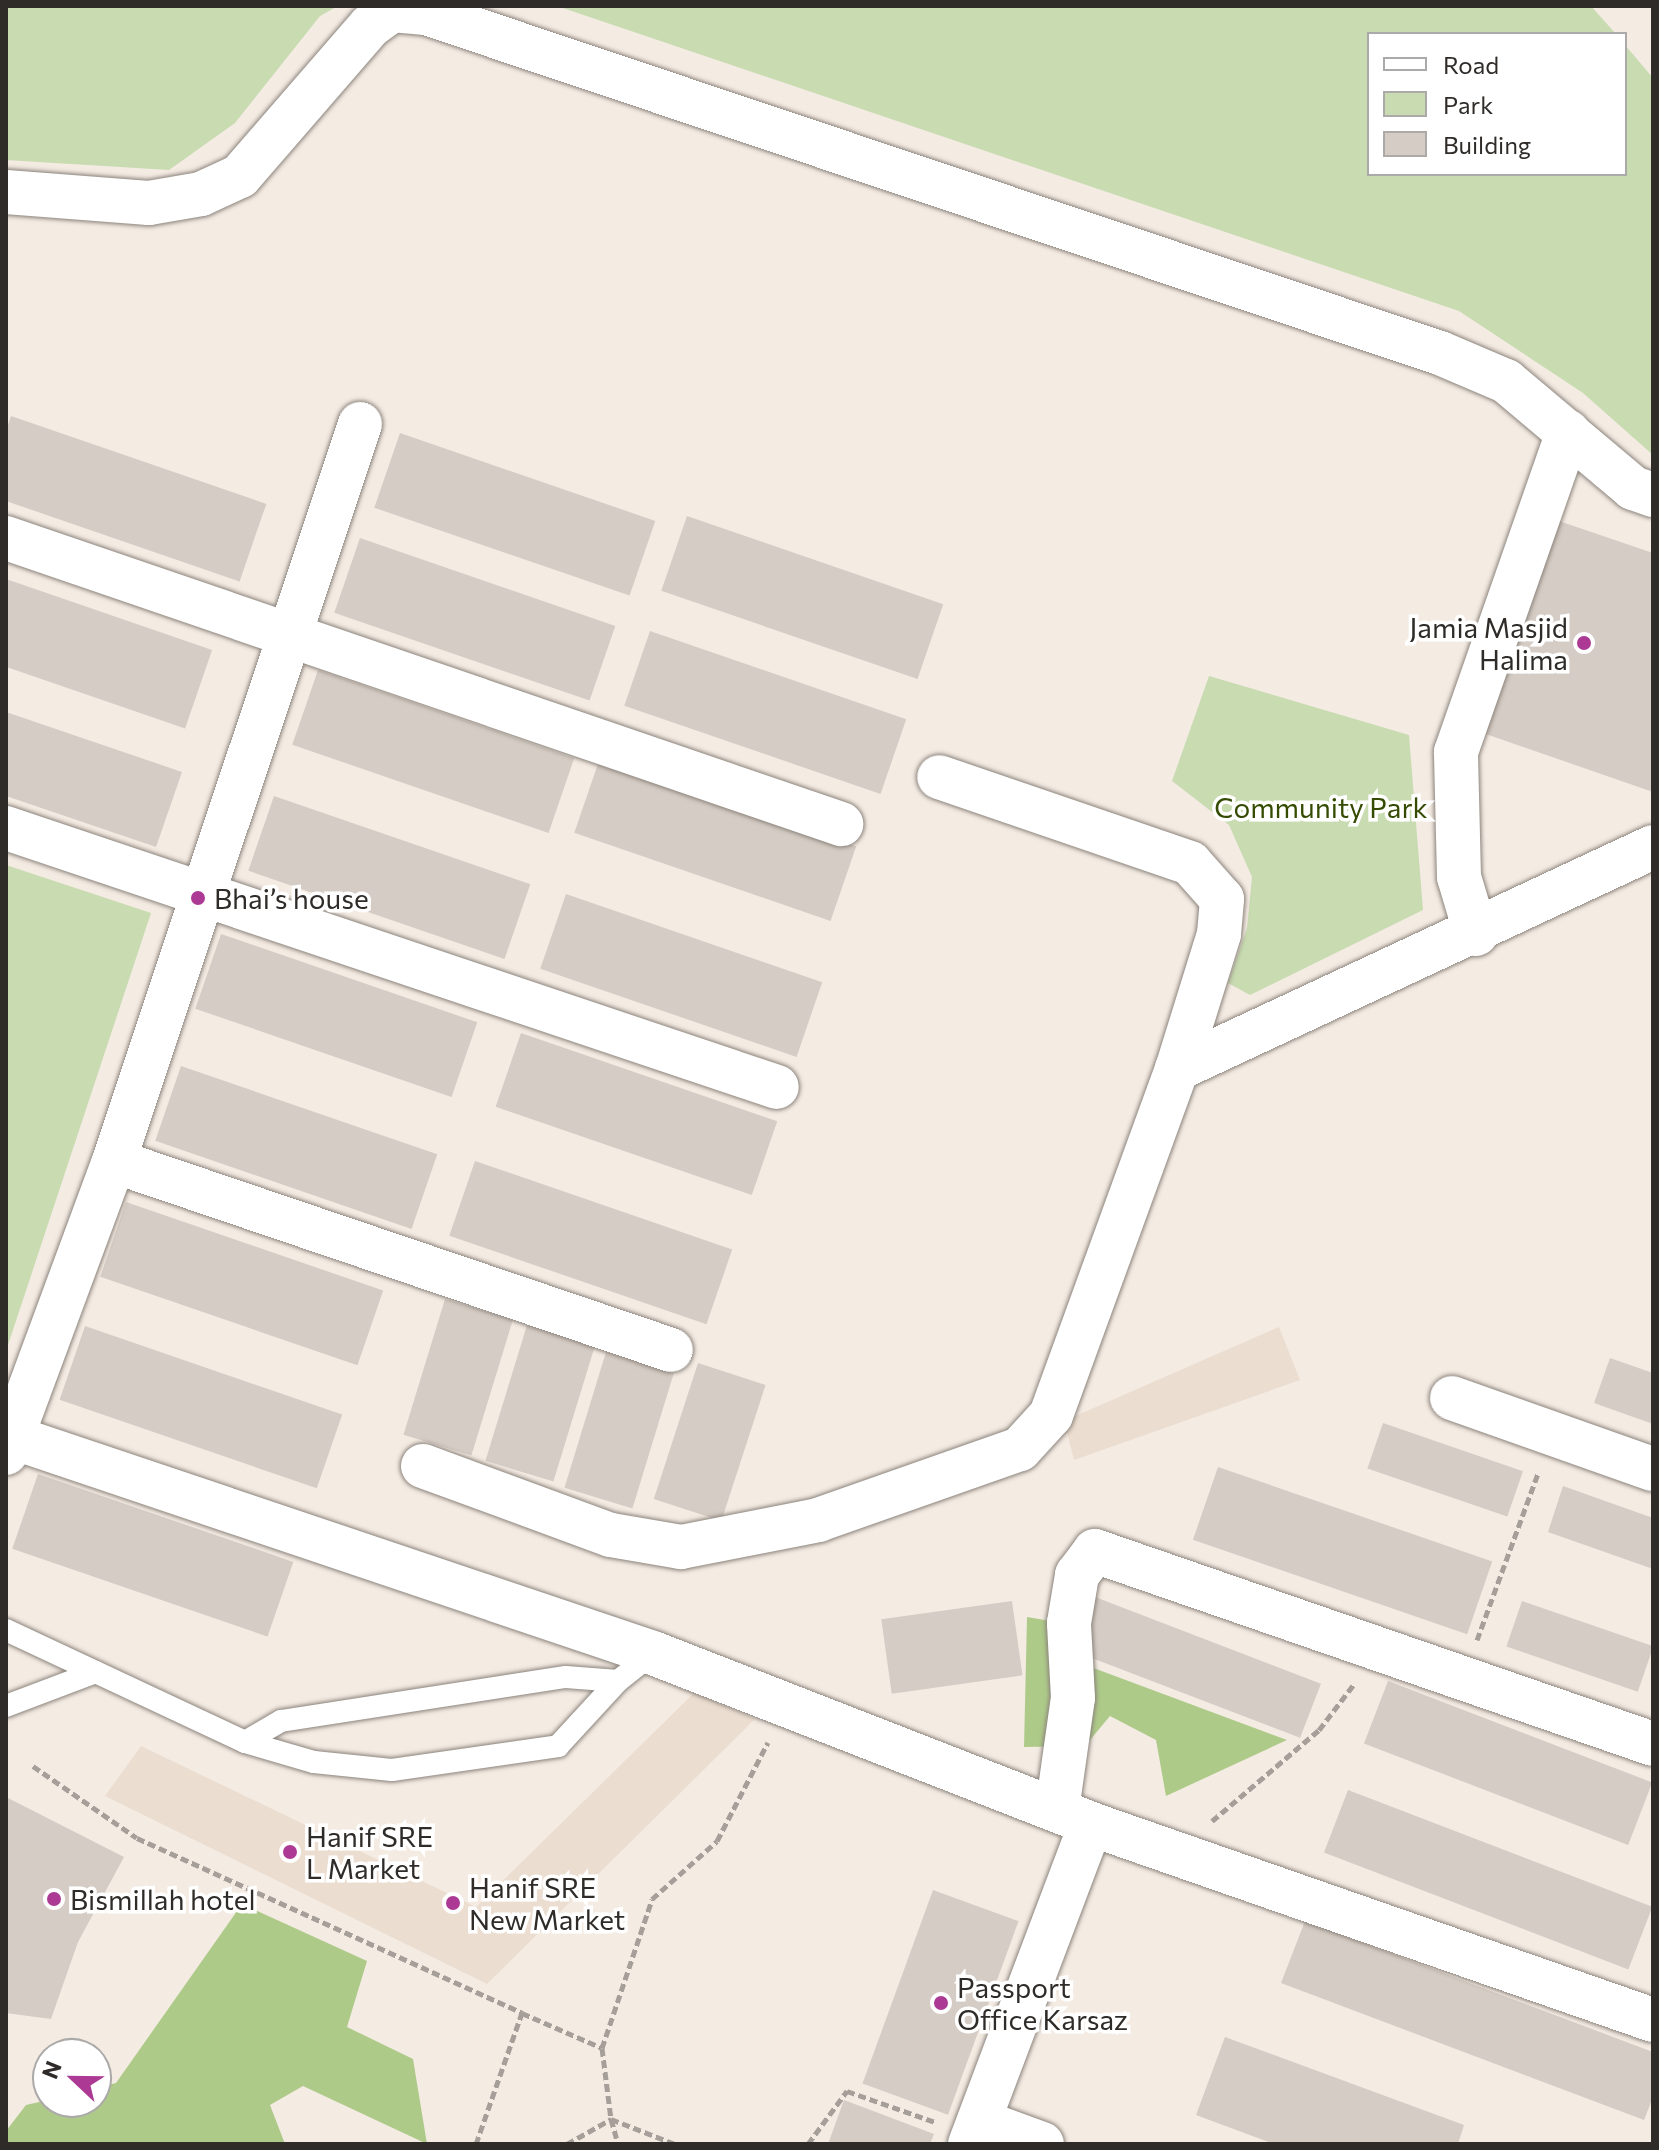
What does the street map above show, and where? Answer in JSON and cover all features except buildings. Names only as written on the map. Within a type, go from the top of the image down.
[{"type":"street","points":[[6,192],[149,203],[201,194],[240,176],[370,26],[392,10],[426,13],[1440,353],[1506,381],[1633,488],[1653,495]]},
{"type":"street","points":[[360,424],[114,1161],[8,1442],[420,1575],[631,1659],[788,1705],[1074,1817],[1653,2020]]},
{"type":"street","points":[[1476,934],[1459,877],[1456,752],[1568,432]]},
{"type":"street","points":[[6,538],[841,824]]},
{"type":"street","points":[[423,1466],[611,1535],[681,1547],[818,1520],[1020,1449],[1051,1415],[1073,1363],[1177,1069],[1219,934],[1222,899],[1190,863],[939,777]]},
{"type":"street","points":[[6,828],[777,1087]]},
{"type":"street","points":[[1177,1069],[1476,934],[1653,847]]},
{"type":"street","points":[[114,1161],[671,1350]]},
{"type":"street","points":[[1452,1398],[1653,1469]]},
{"type":"street","points":[[1042,2144],[974,2134],[1074,1817],[1071,1611],[1077,1575],[1095,1551],[1653,1744]]},
{"type":"lane","points":[[6,1630],[245,1742],[314,1762],[392,1770],[558,1746],[631,1659]]},
{"type":"lane","points":[[245,1742],[281,1721],[566,1677],[631,1659]]},
{"type":"lane","points":[[6,1706],[96,1672]]},
{"type":"path","points":[[1463,1678],[1552,1433]]},
{"type":"path","points":[[1175,1853],[1319,1730],[1381,1650]]},
{"type":"path","points":[[618,2144],[611,2119],[602,2048],[652,1899],[717,1841],[788,1705]]},
{"type":"path","points":[[33,1766],[137,1838],[602,2048]]},
{"type":"path","points":[[476,2144],[522,2013]]},
{"type":"path","points":[[808,2144],[847,2091],[974,2134]]},
{"type":"path","points":[[567,2144],[611,2119]]},
{"type":"path","points":[[611,2119],[675,2144]]},
{"type":"shaded area","points":[[1279,1327],[1300,1380],[1074,1460],[1064,1421]]},
{"type":"shaded area","name":"Hanif SRE L Market","points":[[694,1693],[755,1719],[487,1984],[105,1796],[141,1746],[476,1907]]},
{"type":"green space","points":[[6,6],[338,6],[320,16],[235,123],[169,170],[6,160]]},
{"type":"green space","points":[[557,6],[1591,6],[1614,32],[1367,32],[1367,176],[1627,176],[1627,47],[1653,78],[1653,455],[1583,393],[1459,311]]},
{"type":"green space","name":"Community Park","points":[[1209,676],[1409,735],[1423,910],[1250,995],[1228,983],[1247,928],[1252,877],[1229,825],[1172,781]]},
{"type":"green space","points":[[6,865],[151,913],[6,1351]]},
{"type":"green space","points":[[1027,1617],[1080,1626],[1072,1660],[1287,1740],[1166,1796],[1156,1740],[1110,1716],[1085,1746],[1024,1747]]},
{"type":"green space","points":[[242,1904],[367,1961],[347,2027],[413,2059],[427,2144],[303,2086],[270,2105],[285,2144],[6,2144],[6,2131],[26,2105],[32,2104],[32,2118],[112,2118],[112,2084],[116,2083]]},
{"type":"place","name":"Jamia Masjid Halima","points":[[1584,643]]},
{"type":"place","name":"Bhai’s house","points":[[198,898]]},
{"type":"place","name":"Hanif SRE L Market","points":[[290,1852]]},
{"type":"place","name":"Bismillah hotel","points":[[54,1899]]},
{"type":"place","name":"Hanif SRE New Market","points":[[453,1903]]},
{"type":"place","name":"Passport Office Karsaz","points":[[941,2003]]}]
